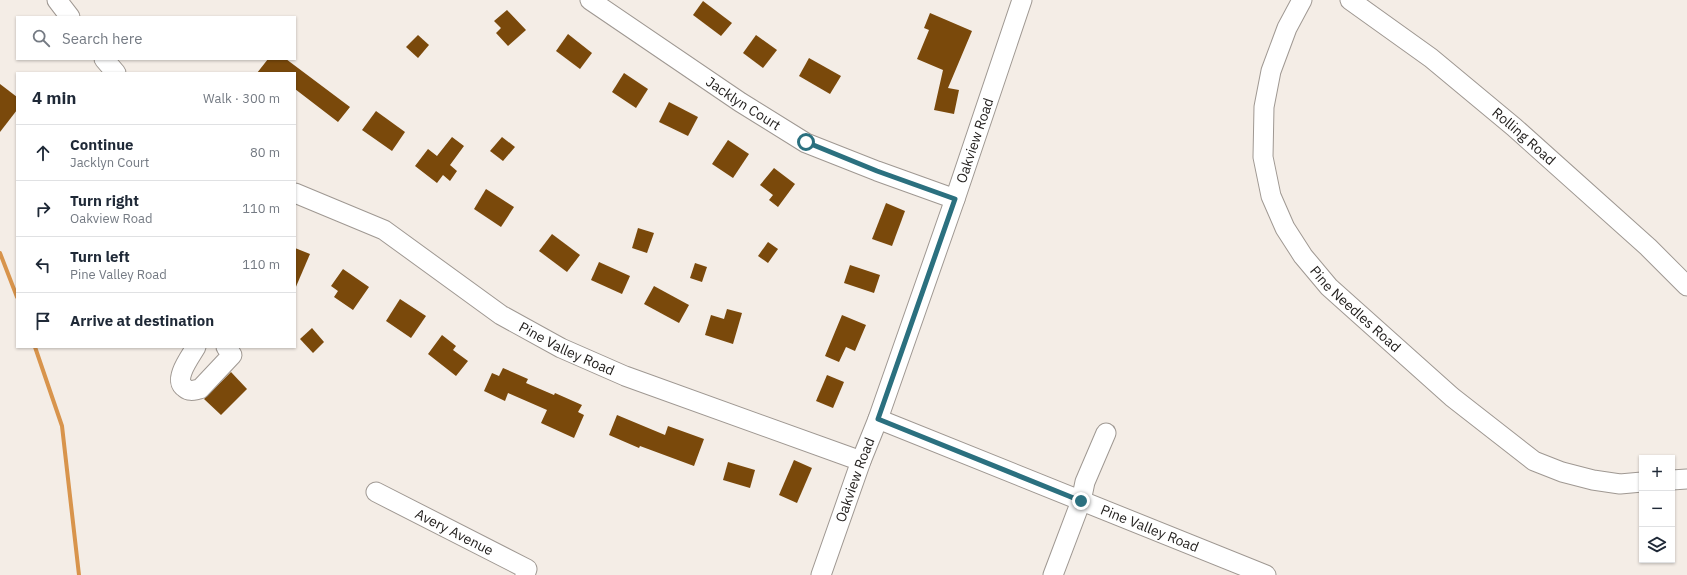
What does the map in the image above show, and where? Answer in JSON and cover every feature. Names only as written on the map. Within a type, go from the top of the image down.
[{"type":"street","points":[[57,0],[69,16]]},
{"type":"street","name":"Jacklyn Court","points":[[590,0],[740,102],[806,142],[877,171],[955,199]]},
{"type":"street","name":"Oakview Road","points":[[822,575],[861,461],[878,419],[955,199],[1022,0]]},
{"type":"street","name":"Pine Needles Road","points":[[1302,0],[1287,28],[1271,71],[1264,108],[1263,157],[1271,196],[1285,228],[1303,256],[1329,287],[1452,397],[1534,461],[1562,472],[1593,480],[1620,484],[1639,482]]},
{"type":"street","name":"Rolling Road","points":[[1350,0],[1431,58],[1514,127],[1648,247],[1687,286]]},
{"type":"street","points":[[105,60],[115,72]]},
{"type":"street","name":"Pine Valley Road","points":[[296,193],[384,230],[501,315],[561,348],[625,376],[861,461]]},
{"type":"street","points":[[195,348],[181,373],[180,381],[182,386],[188,390],[194,391],[200,389],[232,355],[227,348]]},
{"type":"street","name":"Pine Valley Road","points":[[878,419],[1266,575]]},
{"type":"street","points":[[1053,575],[1081,501],[1085,482],[1106,433]]},
{"type":"street","points":[[1675,480],[1687,479]]},
{"type":"street","name":"Avery Avenue","points":[[376,492],[527,569],[525,575]]},
{"type":"building","points":[[703,1],[732,23],[721,36],[693,15]]},
{"type":"building","points":[[507,10],[526,30],[508,46],[496,33],[501,28],[494,21]]},
{"type":"building","points":[[930,13],[972,31],[948,88],[959,90],[954,114],[934,110],[943,70],[917,59],[929,30],[924,28]]},
{"type":"building","points":[[568,34],[592,53],[580,69],[556,51]]},
{"type":"building","points":[[418,35],[429,45],[418,58],[406,47]]},
{"type":"building","points":[[756,35],[777,50],[763,68],[743,53]]},
{"type":"building","points":[[809,58],[841,76],[830,94],[799,76]]},
{"type":"building","points":[[267,60],[287,60],[350,107],[338,122],[296,90],[296,72],[258,72]]},
{"type":"building","points":[[624,73],[648,89],[636,108],[612,92]]},
{"type":"building","points":[[0,84],[16,96],[16,111],[0,132]]},
{"type":"building","points":[[669,102],[698,117],[688,136],[659,122]]},
{"type":"building","points":[[376,111],[405,132],[392,151],[362,130]]},
{"type":"building","points":[[452,137],[464,146],[450,165],[457,171],[450,181],[443,175],[437,183],[415,166],[428,149],[437,156]]},
{"type":"building","points":[[502,137],[515,147],[503,161],[490,151]]},
{"type":"building","points":[[728,140],[749,154],[733,178],[712,164]]},
{"type":"building","points":[[774,168],[795,184],[778,207],[769,200],[773,195],[760,185]]},
{"type":"building","points":[[486,189],[514,207],[501,227],[474,209]]},
{"type":"building","points":[[886,203],[905,211],[892,246],[872,239]]},
{"type":"building","points":[[638,228],[654,233],[647,253],[632,248]]},
{"type":"building","points":[[552,234],[580,255],[567,272],[539,251]]},
{"type":"building","points":[[768,242],[778,249],[768,263],[758,256]]},
{"type":"building","points":[[296,248],[310,254],[296,287]]},
{"type":"building","points":[[599,262],[630,276],[622,294],[591,280]]},
{"type":"building","points":[[695,263],[707,267],[702,282],[690,278]]},
{"type":"building","points":[[850,265],[880,275],[874,293],[844,283]]},
{"type":"building","points":[[343,269],[369,287],[353,310],[334,297],[338,291],[331,286]]},
{"type":"building","points":[[654,286],[689,305],[679,323],[644,304]]},
{"type":"building","points":[[400,299],[426,316],[411,338],[386,321]]},
{"type":"building","points":[[727,309],[742,313],[733,344],[705,335],[711,315],[724,319]]},
{"type":"building","points":[[842,315],[866,325],[855,351],[846,347],[839,362],[825,356]]},
{"type":"building","points":[[312,328],[324,342],[313,353],[300,339]]},
{"type":"building","points":[[442,335],[456,346],[453,350],[468,361],[456,376],[428,354]]},
{"type":"building","points":[[503,368],[528,379],[526,383],[554,395],[555,393],[582,405],[578,412],[584,415],[574,438],[541,423],[547,410],[508,393],[505,401],[484,391],[492,373],[499,376]]},
{"type":"building","points":[[231,372],[247,389],[221,415],[204,399]]},
{"type":"building","points":[[827,375],[844,382],[833,408],[816,401]]},
{"type":"building","points":[[617,415],[665,435],[668,426],[704,439],[694,466],[640,446],[639,448],[609,435]]},
{"type":"building","points":[[794,460],[812,468],[797,503],[779,495]]},
{"type":"building","points":[[728,462],[755,470],[750,488],[723,480]]},
{"type":"waterway","points":[[0,253],[16,294]]},
{"type":"waterway","points":[[35,348],[62,426],[79,575]]},
{"type":"route","points":[[806,142],[877,171],[955,199],[878,419],[1081,501]]}]
